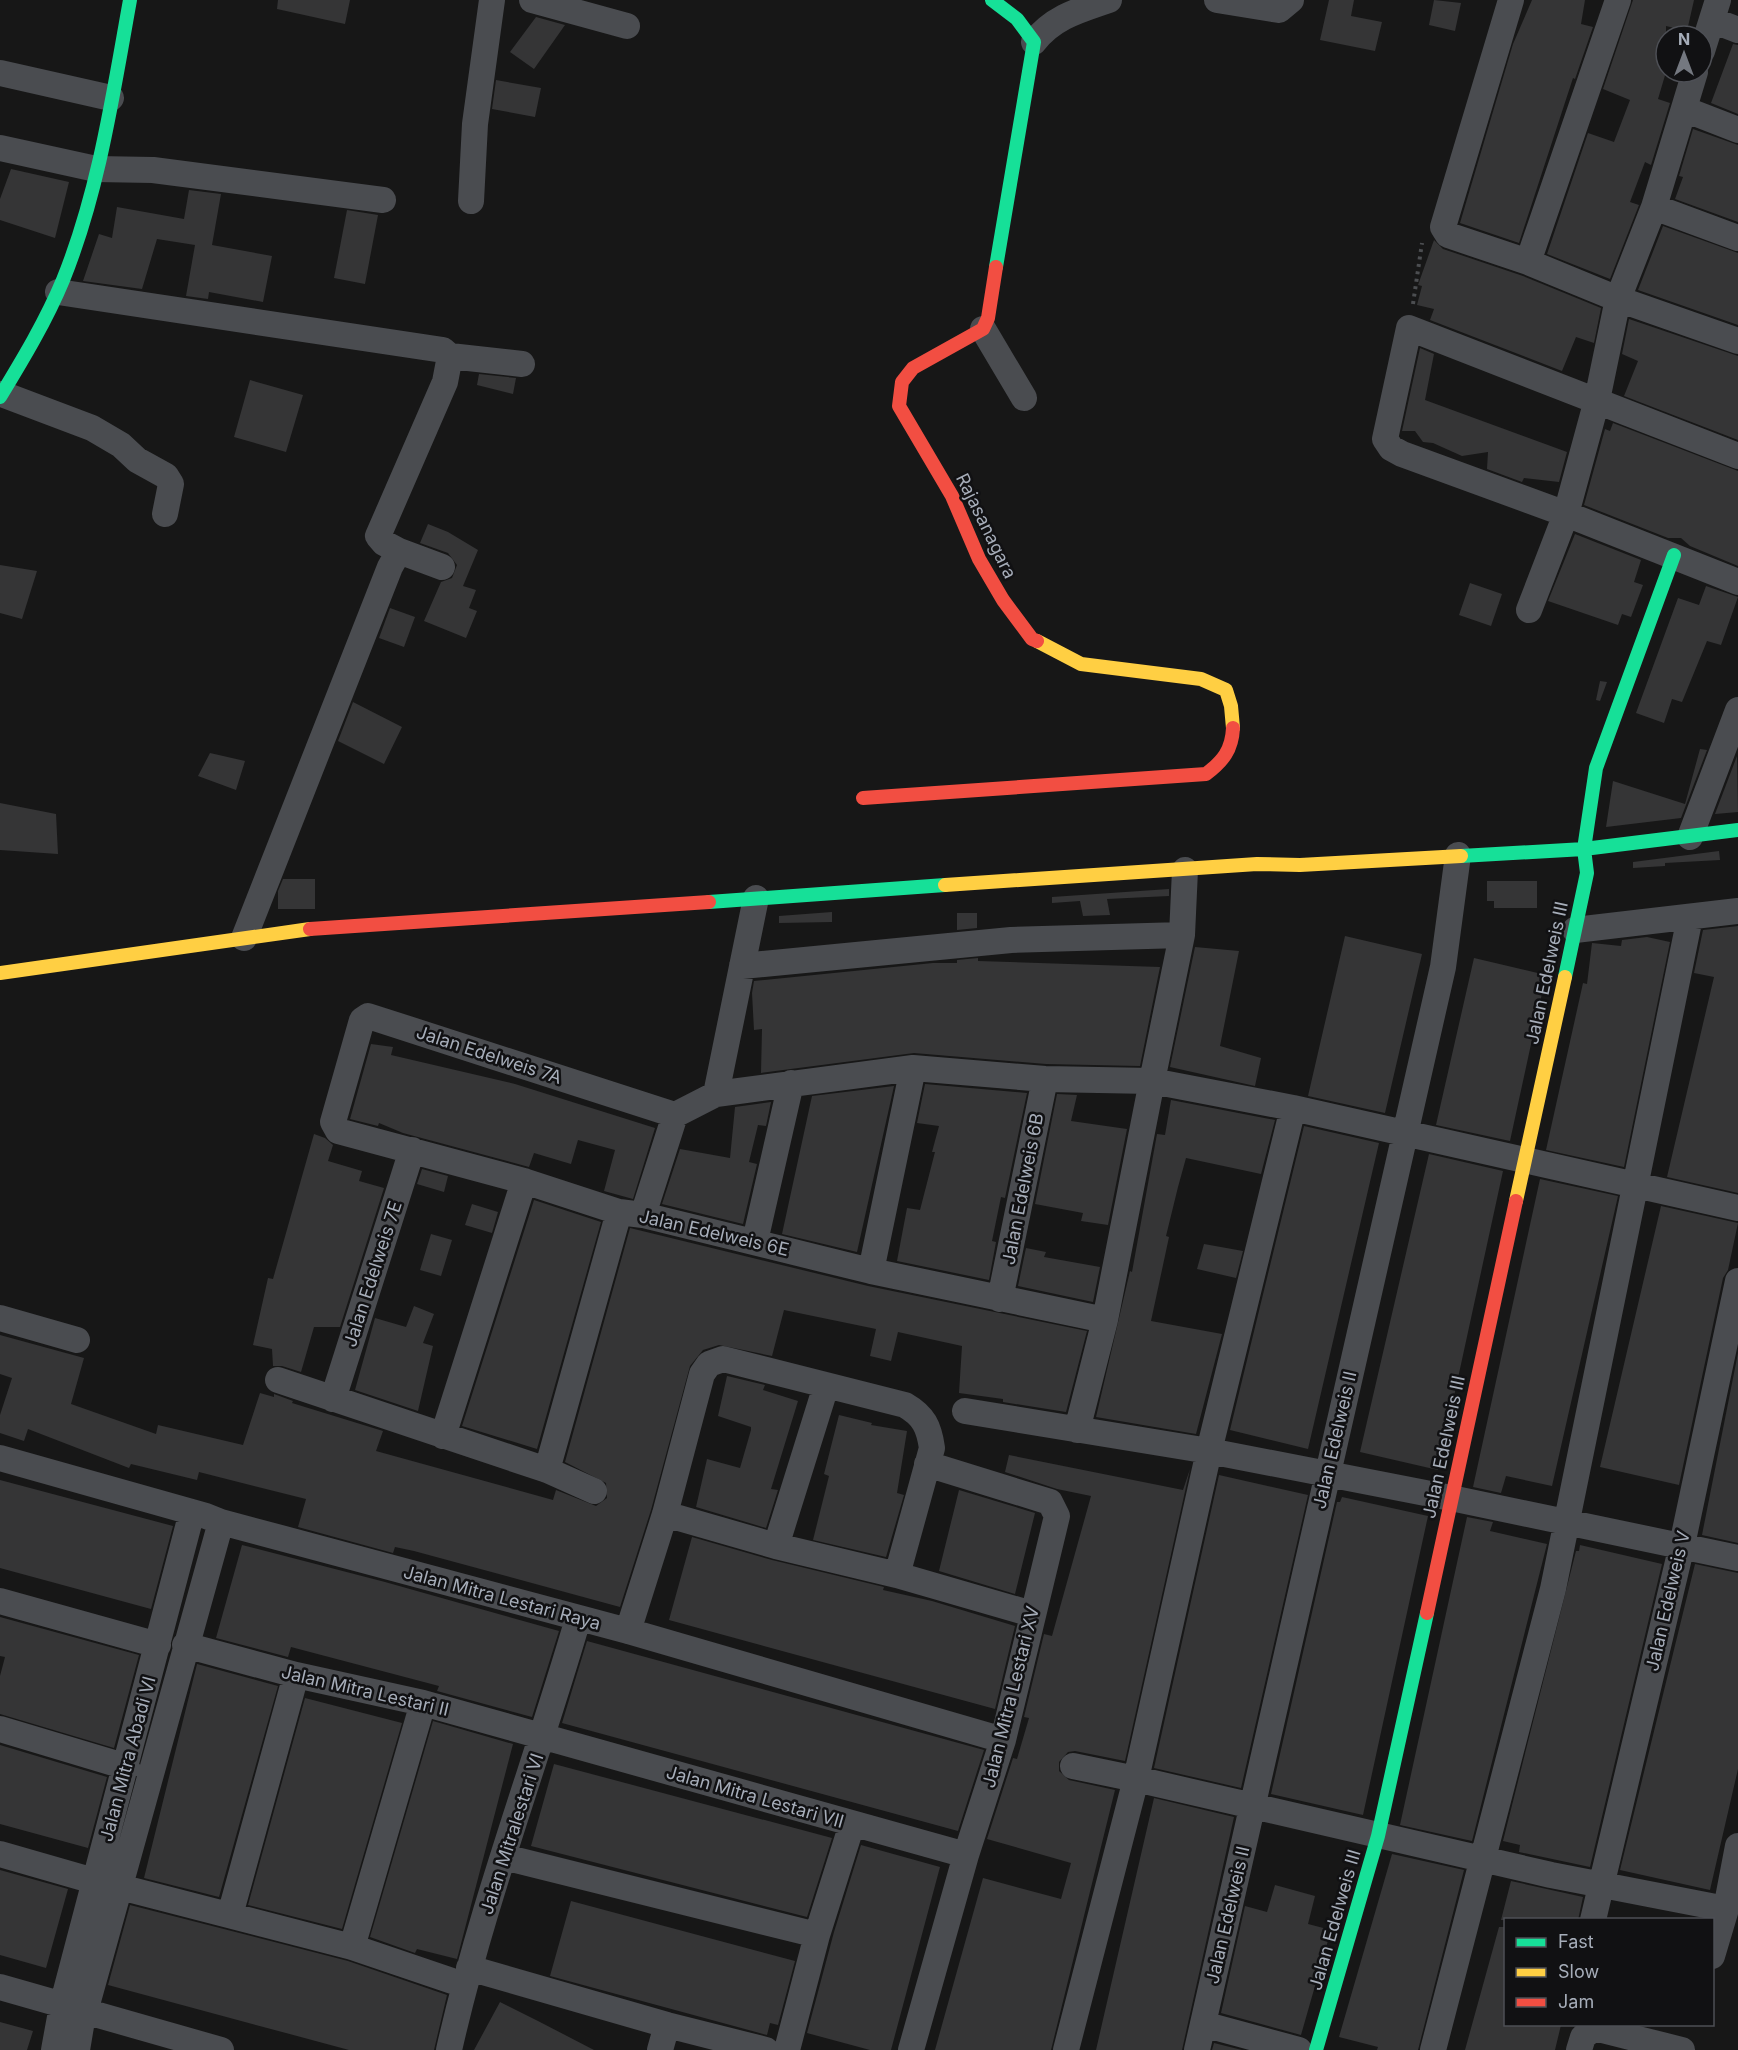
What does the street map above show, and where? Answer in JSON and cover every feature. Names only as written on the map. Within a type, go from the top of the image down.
[{"type":"street","points":[[130,0],[96,169],[77,242],[58,292],[1,395],[92,428],[121,445],[137,460],[166,476],[171,484],[165,514]]},
{"type":"street","points":[[471,201],[475,124],[492,0]]},
{"type":"street","points":[[532,0],[627,26]]},
{"type":"street","points":[[992,0],[1017,19],[1034,42]]},
{"type":"street","points":[[1024,398],[983,329],[988,318],[994,288],[1034,42],[1045,28],[1060,18],[1110,0]]},
{"type":"street","points":[[1217,0],[1279,10],[1291,0]]},
{"type":"street","points":[[1511,0],[1443,227],[1448,235],[1528,262],[1618,299],[1738,341]]},
{"type":"street","points":[[1528,262],[1618,0]]},
{"type":"street","points":[[1715,10],[1738,30]]},
{"type":"street","points":[[0,73],[111,98]]},
{"type":"street","points":[[1529,610],[1566,514],[1597,400],[1618,299],[1654,207],[1691,84]]},
{"type":"street","points":[[1684,109],[1738,130]]},
{"type":"street","points":[[0,148],[96,169],[153,170],[383,200]]},
{"type":"street","points":[[1654,207],[1738,238]]},
{"type":"street","points":[[58,292],[339,333],[443,350],[450,356],[522,364]]},
{"type":"street","points":[[1738,456],[1409,328],[1385,439],[1391,448],[1674,555],[1738,582]]},
{"type":"street","name":"Rajasanagara","points":[[863,798],[1206,774],[1225,758],[1233,728],[1233,706],[1226,690],[1201,679],[1081,664],[1032,639],[1003,600],[979,559],[952,496],[899,406],[898,392],[902,380],[912,367],[983,329]]},
{"type":"street","points":[[442,567],[399,551],[384,543],[378,536],[445,382],[450,356]]},
{"type":"street","points":[[244,938],[390,567],[399,551]]},
{"type":"street","name":"Jalan Edelweis III","points":[[1316,2050],[1378,1836],[1577,922],[1587,873],[1584,849],[1596,768],[1674,555]]},
{"type":"street","points":[[1690,837],[1738,710]]},
{"type":"street","points":[[0,973],[308,929],[756,898],[1257,864],[1455,873],[1584,849],[1738,830]]},
{"type":"street","points":[[1077,1430],[1105,1320],[1182,935],[1185,870]]},
{"type":"street","name":"Jalan Edelweis II","points":[[1197,2050],[1443,967],[1455,873]]},
{"type":"street","points":[[716,1094],[756,898]]},
{"type":"street","points":[[1577,922],[1690,917],[1738,911]]},
{"type":"street","points":[[1433,2050],[1553,1589],[1690,917]]},
{"type":"street","points":[[742,966],[1011,940],[1182,935]]},
{"type":"street","name":"Jalan Edelweis 7A","points":[[333,1122],[362,1020],[368,1016],[675,1115]]},
{"type":"street","points":[[547,1470],[631,1214],[675,1115],[716,1094],[913,1068],[1045,1079],[1152,1081],[1293,1108],[1525,1162],[1738,1208]]},
{"type":"street","points":[[871,1271],[913,1068]]},
{"type":"street","name":"Jalan Edelweis 6B","points":[[1000,1299],[1045,1079]]},
{"type":"street","points":[[754,1241],[791,1083]]},
{"type":"street","points":[[1066,2050],[1136,1779],[1209,1451],[1293,1108]]},
{"type":"street","name":"Jalan Edelweis 6E","points":[[333,1122],[338,1131],[524,1181],[631,1214],[754,1241],[871,1271],[1105,1320]]},
{"type":"street","name":"Jalan Edelweis 7E","points":[[333,1399],[412,1150]]},
{"type":"street","points":[[443,1436],[524,1181]]},
{"type":"street","name":"Jalan Edelweis V","points":[[1593,1918],[1682,1545],[1738,1281]]},
{"type":"street","points":[[0,1318],[77,1340]]},
{"type":"street","points":[[628,1631],[665,1514],[702,1374],[709,1364],[723,1359],[905,1405],[919,1413],[929,1429],[932,1448],[897,1575]]},
{"type":"street","points":[[278,1380],[547,1470],[594,1491]]},
{"type":"street","points":[[776,1546],[826,1386]]},
{"type":"street","points":[[966,1412],[1209,1451],[1451,1498],[1738,1558]]},
{"type":"street","name":"Jalan Mitra Lestari Raya","points":[[0,1458],[221,1522],[628,1631],[1003,1740]]},
{"type":"street","name":"Jalan Mitra Lestari XV","points":[[911,2050],[966,1855],[1003,1740],[1057,1516],[1050,1502],[1022,1491],[927,1464]]},
{"type":"street","name":"Jalan Mitra Abadi VI","points":[[74,2009],[94,1881],[127,1767],[192,1512]]},
{"type":"street","points":[[665,1514],[776,1546],[897,1575],[1032,1614]]},
{"type":"street","points":[[54,2050],[74,2009],[120,1887],[221,1522]]},
{"type":"street","points":[[0,1601],[158,1645]]},
{"type":"street","name":"Jalan Mitralestari VI","points":[[449,2050],[466,1977],[544,1736],[578,1619]]},
{"type":"street","name":"Jalan Mitra Lestari II","points":[[186,1645],[296,1675],[423,1703],[544,1736]]},
{"type":"street","points":[[230,1916],[296,1675]]},
{"type":"street","points":[[352,1947],[423,1703]]},
{"type":"street","points":[[0,1728],[127,1767]]},
{"type":"street","name":"Jalan Mitra Lestari VII","points":[[544,1736],[966,1855]]},
{"type":"street","points":[[1073,1766],[1254,1804],[1378,1836],[1600,1885],[1726,1909]]},
{"type":"street","points":[[787,2050],[817,1935],[852,1824]]},
{"type":"street","points":[[1714,1952],[1726,1909],[1738,1846]]},
{"type":"street","points":[[0,1854],[94,1881]]},
{"type":"street","points":[[504,1857],[817,1935]]},
{"type":"street","points":[[120,1887],[466,1977],[766,2050]]},
{"type":"street","points":[[0,1987],[221,2050]]},
{"type":"street","points":[[74,2009],[77,2050]]},
{"type":"street","points":[[660,2050],[667,2025]]},
{"type":"street","points":[[1203,2025],[1299,2050]]},
{"type":"street","points":[[1579,2050],[1583,2037],[1594,2028],[1632,2044],[1682,2050]]},
{"type":"building","points":[[278,0],[350,0],[345,24],[277,9]]},
{"type":"building","points":[[1329,0],[1354,0],[1351,16],[1382,22],[1375,51],[1320,40]]},
{"type":"building","points":[[1434,0],[1461,3],[1455,31],[1429,25]]},
{"type":"building","points":[[1532,0],[1585,0],[1581,24],[1593,27],[1575,79],[1573,78],[1519,243],[1460,223],[1513,44]]},
{"type":"building","points":[[1633,0],[1694,0],[1689,24],[1654,24],[1654,84],[1662,84],[1658,99],[1670,103],[1651,165],[1645,162],[1630,202],[1639,205],[1610,279],[1547,254],[1588,133],[1614,142],[1630,100],[1603,89]]},
{"type":"building","points":[[536,17],[565,25],[534,69],[510,52]]},
{"type":"building","points":[[1733,44],[1738,45],[1738,114],[1711,103]]},
{"type":"building","points":[[496,80],[541,88],[535,117],[492,109]]},
{"type":"building","points":[[1693,129],[1738,145],[1738,222],[1675,199],[1683,177],[1679,176]]},
{"type":"building","points":[[11,169],[69,182],[55,238],[0,220],[0,199]]},
{"type":"building","points":[[189,190],[221,194],[212,245],[272,256],[263,302],[209,292],[208,299],[186,296],[195,245],[157,239],[142,289],[83,281],[99,234],[112,238],[117,207],[184,219]]},
{"type":"building","points":[[347,210],[378,215],[365,284],[334,278]]},
{"type":"building","points":[[1663,226],[1738,253],[1738,325],[1638,290]]},
{"type":"building","points":[[1434,240],[1443,249],[1523,276],[1601,308],[1594,343],[1576,337],[1562,371],[1430,320],[1434,309],[1417,305],[1422,286],[1418,285]]},
{"type":"building","points":[[1629,319],[1738,356],[1738,440],[1624,396],[1638,361],[1622,354]]},
{"type":"building","points":[[1420,348],[1434,354],[1425,400],[1567,452],[1559,482],[1524,478],[1522,482],[1487,469],[1488,452],[1462,456],[1433,443],[1423,442],[1415,431],[1402,431]]},
{"type":"building","points":[[479,374],[516,378],[513,394],[477,385]]},
{"type":"building","points":[[250,380],[303,395],[286,452],[234,437]]},
{"type":"building","points":[[1613,423],[1738,471],[1738,566],[1690,546],[1681,538],[1668,538],[1584,505],[1605,429],[1610,431]]},
{"type":"building","points":[[428,524],[448,532],[478,550],[463,586],[476,590],[469,608],[477,611],[466,638],[424,621],[441,582],[452,578],[457,565],[448,553],[420,543]]},
{"type":"building","points":[[1575,534],[1641,560],[1634,582],[1643,585],[1631,617],[1622,614],[1618,625],[1548,601]]},
{"type":"building","points":[[0,565],[37,571],[22,619],[0,613]]},
{"type":"building","points":[[1470,583],[1502,594],[1491,626],[1459,615]]},
{"type":"building","points":[[1706,586],[1738,597],[1721,645],[1707,641],[1682,702],[1672,699],[1664,723],[1636,713],[1678,598],[1699,605]]},
{"type":"building","points":[[390,608],[415,617],[404,647],[379,638]]},
{"type":"building","points":[[1600,681],[1607,682],[1600,701],[1596,700]]},
{"type":"building","points":[[353,702],[402,727],[384,764],[338,741]]},
{"type":"building","points":[[1700,749],[1707,750],[1681,818],[1606,827],[1613,781],[1685,804]]},
{"type":"building","points":[[210,753],[245,761],[236,790],[198,776]]},
{"type":"building","points":[[1737,756],[1738,812],[1715,814]]},
{"type":"building","points":[[0,803],[56,814],[58,854],[0,850]]},
{"type":"building","points":[[1719,851],[1720,860],[1665,863],[1665,866],[1633,868],[1633,862]]},
{"type":"building","points":[[283,879],[315,879],[315,909],[278,909],[278,891]]},
{"type":"building","points":[[1487,881],[1537,881],[1537,908],[1494,908],[1494,901],[1487,901]]},
{"type":"building","points":[[1169,889],[1169,896],[1107,899],[1110,915],[1083,916],[1080,901],[1052,903],[1052,897]]},
{"type":"building","points":[[832,912],[832,922],[779,923],[779,916]]},
{"type":"building","points":[[957,913],[977,913],[977,928],[957,930]]},
{"type":"building","points":[[1738,926],[1738,1193],[1667,1177],[1714,977],[1694,973],[1703,930]]},
{"type":"building","points":[[1345,936],[1422,954],[1385,1113],[1308,1096]]},
{"type":"building","points":[[1647,937],[1670,942],[1624,1167],[1546,1150],[1583,983],[1587,984],[1592,943],[1621,946],[1622,940]]},
{"type":"building","points":[[1195,947],[1239,951],[1220,1046],[1261,1058],[1255,1086],[1170,1067]]},
{"type":"building","points":[[978,958],[978,961],[1160,967],[1140,1066],[1046,1064],[914,1053],[761,1073],[762,1029],[754,1030],[752,993],[754,981],[933,963],[957,963],[957,960]]},
{"type":"building","points":[[1474,958],[1546,975],[1510,1141],[1436,1125]]},
{"type":"building","points":[[371,1044],[393,1047],[391,1055],[515,1084],[655,1128],[633,1199],[604,1191],[615,1150],[578,1140],[571,1164],[534,1153],[529,1167],[403,1133],[379,1123],[378,1126],[350,1119]]},
{"type":"building","points":[[925,1084],[1027,1093],[1005,1198],[1001,1197],[992,1241],[996,1242],[989,1280],[897,1261],[907,1208],[920,1210],[935,1152],[932,1152],[939,1126],[917,1123]]},
{"type":"building","points":[[894,1086],[857,1252],[782,1234],[812,1096]]},
{"type":"building","points":[[1057,1094],[1077,1095],[1071,1121],[1127,1129],[1108,1225],[1081,1221],[1083,1213],[1035,1204]]},
{"type":"building","points":[[1171,1100],[1275,1120],[1261,1174],[1186,1158],[1178,1187],[1166,1236],[1169,1237],[1151,1321],[1222,1334],[1196,1434],[1096,1417],[1130,1271],[1132,1272],[1157,1134],[1165,1135]]},
{"type":"building","points":[[771,1102],[766,1126],[758,1125],[749,1162],[757,1164],[743,1224],[662,1204],[680,1149],[730,1158],[735,1107]]},
{"type":"building","points":[[1304,1126],[1379,1143],[1308,1449],[1230,1430]]},
{"type":"building","points":[[314,1134],[325,1138],[333,1145],[328,1161],[362,1171],[359,1181],[384,1188],[340,1327],[314,1327],[301,1372],[282,1366],[273,1366],[272,1349],[253,1345],[268,1278],[273,1279]]},
{"type":"building","points":[[1429,1154],[1503,1171],[1438,1470],[1360,1452]]},
{"type":"building","points":[[422,1169],[448,1176],[444,1192],[417,1184]]},
{"type":"building","points":[[1540,1179],[1618,1196],[1552,1486],[1506,1476],[1501,1493],[1473,1487]]},
{"type":"building","points":[[534,1200],[601,1222],[537,1449],[462,1426]]},
{"type":"building","points":[[472,1204],[498,1212],[492,1233],[465,1225]]},
{"type":"building","points":[[1661,1206],[1738,1223],[1728,1270],[1723,1278],[1679,1485],[1600,1467]]},
{"type":"building","points":[[630,1228],[868,1286],[1087,1331],[1066,1412],[959,1393],[962,1346],[898,1332],[891,1361],[870,1356],[876,1329],[784,1310],[772,1356],[719,1345],[703,1350],[690,1366],[651,1510],[620,1607],[414,1551],[395,1547],[393,1553],[298,1527],[306,1499],[199,1472],[197,1480],[131,1464],[129,1468],[28,1429],[24,1441],[0,1433],[0,1415],[12,1378],[0,1374],[0,1335],[84,1358],[71,1404],[156,1434],[158,1425],[243,1445],[260,1393],[274,1397],[274,1394],[293,1401],[292,1403],[383,1431],[376,1451],[553,1500],[556,1490],[596,1506],[607,1498],[606,1483],[565,1462]]},
{"type":"building","points":[[431,1234],[452,1240],[441,1276],[420,1270]]},
{"type":"building","points":[[1204,1244],[1243,1251],[1236,1278],[1197,1269]]},
{"type":"building","points":[[1026,1248],[1046,1252],[1044,1257],[1100,1267],[1093,1302],[1018,1286]]},
{"type":"building","points":[[414,1306],[434,1314],[423,1343],[433,1346],[418,1411],[355,1390],[375,1318],[406,1327]]},
{"type":"building","points":[[1738,1353],[1738,1543],[1702,1535]]},
{"type":"building","points":[[723,1375],[765,1385],[763,1390],[798,1401],[771,1489],[778,1490],[766,1528],[696,1507],[707,1459],[740,1468],[751,1430],[751,1427],[718,1416],[727,1376]]},
{"type":"building","points":[[839,1415],[872,1423],[871,1425],[907,1431],[897,1493],[904,1495],[886,1557],[813,1540],[829,1476],[824,1474]]},
{"type":"building","points":[[1009,1455],[1183,1490],[1190,1469],[1125,1761],[1075,1751],[1068,1752],[1059,1762],[1059,1771],[1069,1780],[1115,1790],[1051,2050],[935,2050],[983,1878],[1061,1899],[1071,1863],[987,1839],[1013,1758],[1017,1759],[1029,1718],[1024,1717],[1044,1634],[1052,1636],[1091,1496],[1057,1489],[1005,1472]]},
{"type":"building","points":[[1219,1475],[1308,1495],[1241,1788],[1154,1768]]},
{"type":"building","points":[[0,1480],[173,1526],[151,1609],[0,1568]]},
{"type":"building","points":[[959,1490],[1035,1513],[1015,1594],[939,1571]]},
{"type":"building","points":[[1342,1497],[1428,1516],[1363,1815],[1271,1794],[1337,1502],[1340,1502]]},
{"type":"building","points":[[1467,1517],[1493,1522],[1490,1531],[1547,1544],[1472,1841],[1400,1825]]},
{"type":"building","points":[[692,1537],[772,1560],[884,1587],[883,1590],[932,1601],[1015,1626],[995,1709],[669,1620]]},
{"type":"building","points":[[242,1545],[559,1631],[532,1717],[437,1691],[439,1686],[291,1647],[288,1657],[216,1638]]},
{"type":"building","points":[[1580,1545],[1662,1564],[1590,1867],[1519,1852],[1520,1845],[1503,1841],[1576,1551],[1579,1551]]},
{"type":"building","points":[[1695,1564],[1738,1573],[1738,1769],[1710,1890],[1620,1870]]},
{"type":"building","points":[[0,1617],[139,1655],[114,1748],[0,1714],[0,1676],[5,1657],[0,1656]]},
{"type":"building","points":[[587,1641],[984,1750],[958,1831],[562,1723]]},
{"type":"building","points":[[197,1664],[278,1686],[219,1897],[144,1878]]},
{"type":"building","points":[[305,1698],[402,1723],[342,1929],[248,1905]]},
{"type":"building","points":[[433,1721],[513,1744],[457,1959],[417,1949],[415,1953],[370,1937]]},
{"type":"building","points":[[0,1745],[107,1777],[88,1848],[0,1824]]},
{"type":"building","points":[[554,1764],[832,1838],[807,1917],[531,1846]]},
{"type":"building","points":[[1154,1798],[1234,1817],[1182,2050],[1096,2050]]},
{"type":"building","points":[[861,1845],[940,1867],[891,2050],[870,2050],[807,2033],[834,1932]]},
{"type":"building","points":[[1392,1854],[1464,1870],[1418,2050],[1377,2050],[1378,2047],[1339,2037]]},
{"type":"building","points":[[0,1870],[68,1889],[46,1968],[0,1955]]},
{"type":"building","points":[[1511,1881],[1583,1897],[1578,1918],[1504,1918],[1501,1920]]},
{"type":"building","points":[[1275,1885],[1315,1896],[1308,1924],[1331,1930],[1301,2035],[1221,2013],[1245,1906],[1267,1912]]},
{"type":"building","points":[[571,1901],[795,1961],[778,2025],[770,2023],[767,2035],[550,1976]]},
{"type":"building","points":[[130,1905],[348,1961],[447,1995],[434,2050],[349,2050],[108,1985]]},
{"type":"building","points":[[1499,1927],[1504,1927],[1504,2026],[1561,2026],[1555,2050],[1465,2050]]},
{"type":"building","points":[[500,2002],[538,2021],[594,2050],[474,2050]]},
{"type":"building","points":[[0,2022],[33,2031],[27,2050],[0,2050]]},
{"type":"building","points":[[1214,2043],[1242,2050],[1212,2050]]},
{"type":"traffic: fast","points":[[0,397],[49,310],[76,246],[104,142],[130,0]]},
{"type":"traffic: fast","points":[[992,0],[1017,19],[1034,42],[996,267]]},
{"type":"traffic: fast","points":[[1565,977],[1587,873],[1584,849],[1596,768],[1674,555]]},
{"type":"traffic: fast","points":[[1461,856],[1584,849],[1738,830]]},
{"type":"traffic: fast","points":[[709,902],[945,885]]},
{"type":"traffic: fast","points":[[1316,2050],[1378,1836],[1427,1613]]},
{"type":"traffic: slow","points":[[1037,641],[1081,664],[1201,679],[1226,690],[1231,706],[1233,728]]},
{"type":"traffic: slow","points":[[945,885],[1257,864],[1300,865],[1461,856]]},
{"type":"traffic: slow","points":[[0,973],[310,929]]},
{"type":"traffic: slow","points":[[1516,1201],[1565,977]]},
{"type":"traffic: jam","points":[[996,267],[988,318],[983,329],[913,368],[902,382],[899,406],[952,496],[979,559],[1003,600],[1032,639],[1037,641]]},
{"type":"traffic: jam","points":[[863,798],[1206,774],[1226,754],[1231,743],[1233,728]]},
{"type":"traffic: jam","points":[[310,929],[709,902]]},
{"type":"traffic: jam","points":[[1427,1613],[1516,1201]]}]
